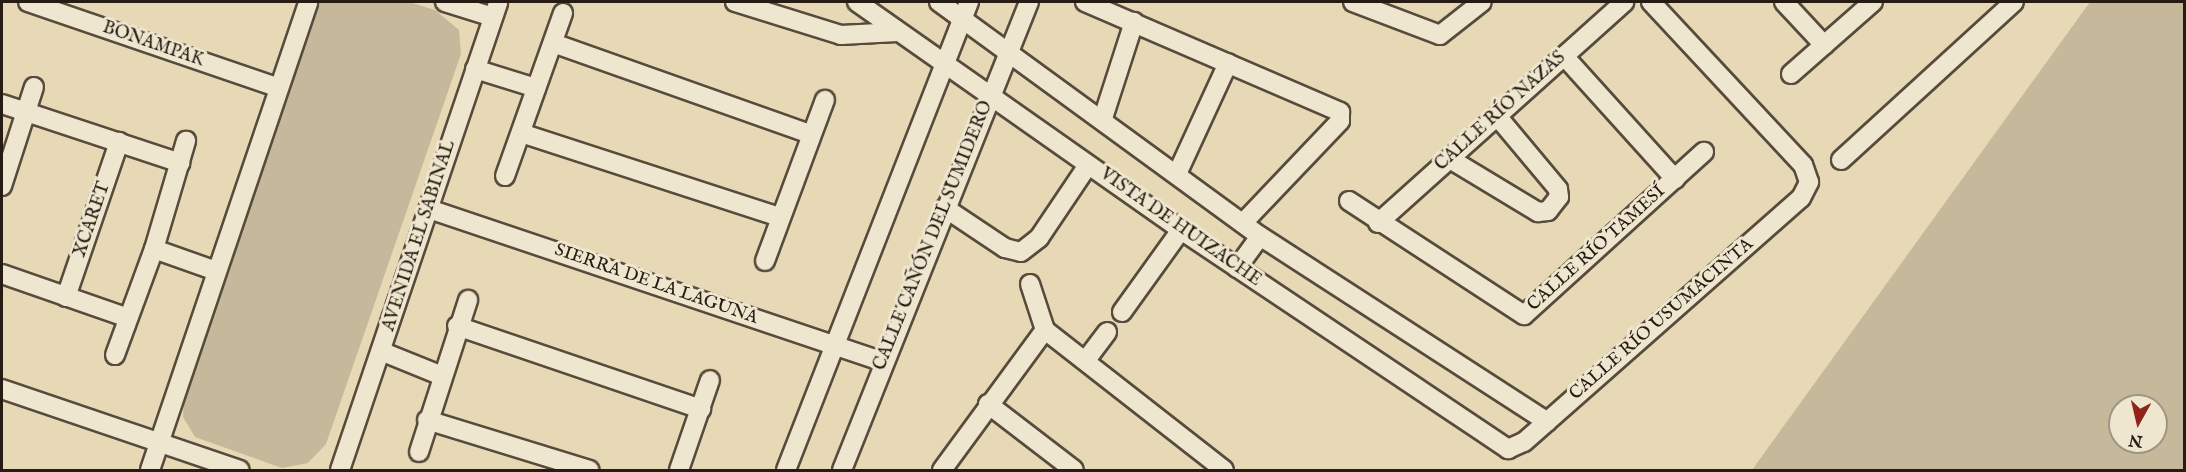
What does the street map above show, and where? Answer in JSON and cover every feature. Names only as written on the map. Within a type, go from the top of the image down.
[{"type":"street","name":"BONAMPAK","points":[[28,2],[279,88]]},
{"type":"street","points":[[150,471],[308,2]]},
{"type":"street","points":[[445,2],[495,9]]},
{"type":"street","points":[[735,2],[841,35],[897,32]]},
{"type":"street","name":"VISTA DE HUIZACHE","points":[[857,2],[1181,230],[1508,448]]},
{"type":"street","points":[[939,2],[1010,50],[1260,236],[1547,422]]},
{"type":"street","points":[[786,471],[969,2]]},
{"type":"street","name":"CALLE CAÑÓN DEL SUMIDERO","points":[[842,471],[883,362],[1029,2]]},
{"type":"street","points":[[1085,2],[1340,112],[1340,122],[1243,223]]},
{"type":"street","points":[[1353,2],[1435,35],[1446,34],[1482,2]]},
{"type":"street","name":"CALLE RÍO NAZAS","points":[[1378,223],[1624,2]]},
{"type":"street","name":"CALLE RÍO USUMACINTA","points":[[1508,448],[1519,446],[1801,198],[1809,182],[1803,165],[1651,2]]},
{"type":"street","points":[[1784,2],[1824,45]]},
{"type":"street","points":[[1791,74],[1873,2]]},
{"type":"street","points":[[1841,160],[2014,2]]},
{"type":"street","name":"AVENIDA EL SABINAL","points":[[340,471],[383,352],[495,9]]},
{"type":"street","points":[[505,176],[563,13]]},
{"type":"street","points":[[1103,118],[1134,22]]},
{"type":"street","points":[[553,43],[810,134]]},
{"type":"street","name":"CALLE RÍO TAMESÍ","points":[[1378,223],[1524,315],[1675,179],[1564,56]]},
{"type":"street","points":[[1177,174],[1228,63]]},
{"type":"street","points":[[475,69],[536,88]]},
{"type":"street","points":[[2,186],[28,112],[34,87]]},
{"type":"street","points":[[765,261],[779,217],[825,100]]},
{"type":"street","points":[[2,104],[180,163]]},
{"type":"street","points":[[1450,159],[1538,212],[1548,211],[1559,197],[1558,189],[1497,116]]},
{"type":"street","points":[[521,133],[779,217]]},
{"type":"street","points":[[115,355],[154,249],[186,141]]},
{"type":"street","name":"XCARET","points":[[66,297],[119,142]]},
{"type":"street","points":[[1675,179],[1704,152]]},
{"type":"street","points":[[945,208],[1014,252],[1030,248],[1088,165]]},
{"type":"street","points":[[1349,201],[1378,223]]},
{"type":"street","name":"SIERRA DE LA LAGUNA","points":[[429,209],[883,362]]},
{"type":"street","points":[[1122,312],[1181,230]]},
{"type":"street","points":[[1237,268],[1260,236]]},
{"type":"street","points":[[154,249],[216,271]]},
{"type":"street","points":[[2,274],[128,318]]},
{"type":"street","points":[[1030,284],[1045,330],[1086,360],[1224,471]]},
{"type":"street","points":[[419,452],[440,375],[468,300]]},
{"type":"street","points":[[457,326],[701,409]]},
{"type":"street","points":[[942,471],[988,404],[1045,330]]},
{"type":"street","points":[[1086,360],[1107,332]]},
{"type":"street","points":[[383,352],[440,375]]},
{"type":"street","points":[[679,471],[710,380]]},
{"type":"street","points":[[2,389],[240,471]]},
{"type":"street","points":[[988,404],[1074,471]]},
{"type":"street","points":[[427,420],[590,471]]},
{"type":"shaded area","points":[[317,2],[409,2],[435,10],[459,30],[461,54],[326,444],[308,463],[282,468],[195,437],[183,417],[184,397]]},
{"type":"shaded area","points":[[2090,2],[2184,2],[2184,470],[1752,470]]}]
